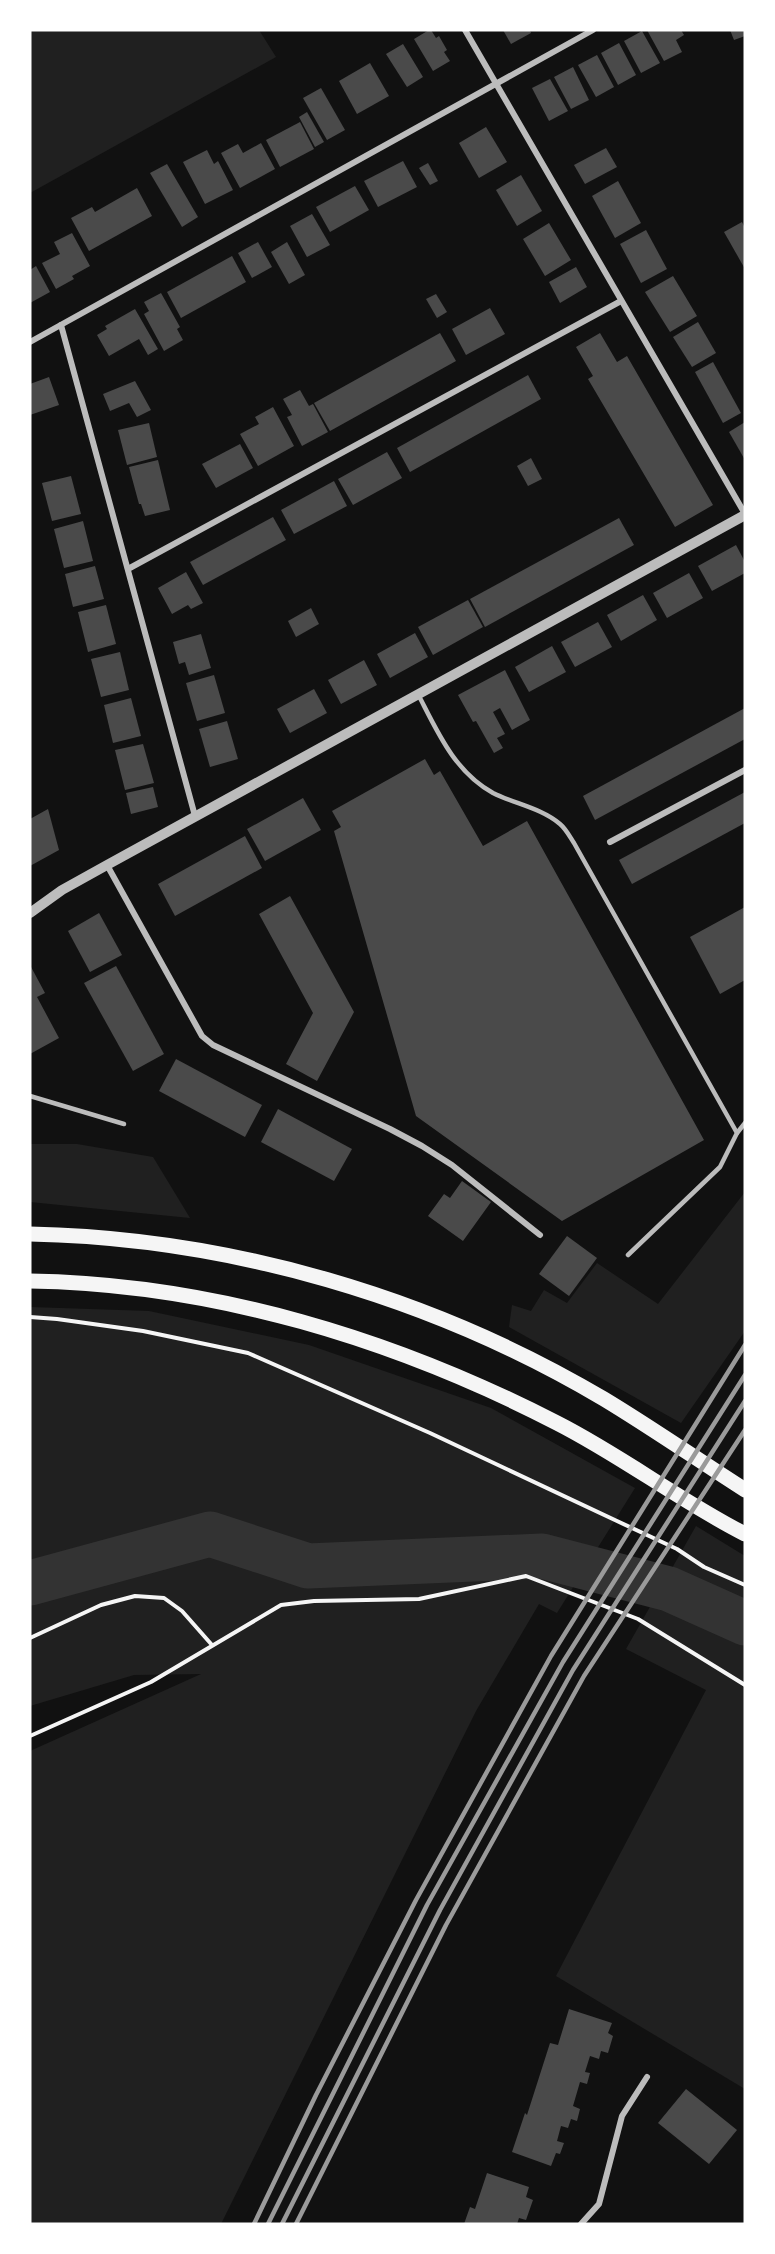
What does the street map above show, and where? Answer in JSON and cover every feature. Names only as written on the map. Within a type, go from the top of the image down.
[{"type":"main road","points":[[30,1234],[153,1244],[218,1254],[324,1280],[391,1300],[457,1325],[603,1398],[745,1490]]},
{"type":"main road","points":[[30,1281],[103,1284],[246,1307],[318,1325],[393,1351],[460,1376],[558,1423],[745,1534]]},
{"type":"street","points":[[31,913],[62,890],[745,515],[465,30]]},
{"type":"street","points":[[30,342],[593,30]]},
{"type":"street","points":[[128,569],[621,301]]},
{"type":"street","points":[[61,325],[195,816]]},
{"type":"street","points":[[610,842],[745,770]]},
{"type":"street","points":[[107,865],[202,1036],[213,1046],[422,1146],[452,1165],[540,1235]]},
{"type":"street","points":[[581,2224],[599,2204],[622,2116],[647,2077]]},
{"type":"lane","points":[[417,694],[450,754],[466,774],[493,793],[546,815],[561,825],[574,843],[737,1133]]},
{"type":"lane","points":[[30,1096],[124,1124]]},
{"type":"lane","points":[[627,1255],[720,1167],[737,1133],[745,1123]]},
{"type":"path","points":[[30,1317],[143,1331],[248,1353],[430,1433],[595,1510],[677,1549],[704,1567],[745,1585]]},
{"type":"path","points":[[30,1736],[151,1682],[281,1605],[314,1600],[419,1599],[526,1576],[638,1618],[745,1685]]},
{"type":"path","points":[[30,1638],[101,1605],[135,1596],[164,1598],[182,1611],[212,1645]]},
{"type":"shaded area","points":[[30,30],[259,30],[276,57],[30,193]]},
{"type":"shaded area","points":[[30,1144],[77,1144],[153,1157],[190,1218],[30,1202]]},
{"type":"shaded area","points":[[745,1192],[745,1331],[681,1423],[509,1327],[512,1305],[531,1311],[544,1290],[567,1303],[597,1263],[658,1304]]},
{"type":"shaded area","points":[[30,1307],[149,1311],[309,1345],[491,1408],[635,1488],[557,1613],[539,1604],[476,1711],[221,2224],[30,2224],[30,1751],[201,1674],[134,1675],[30,1706]]},
{"type":"shaded area","points":[[696,1526],[745,1556],[745,2089],[556,1976],[706,1690],[626,1649]]},
{"type":"building","points":[[429,30],[436,38],[439,36],[447,50],[444,52],[450,61],[433,71],[414,39]]},
{"type":"building","points":[[503,30],[530,30],[531,33],[511,44]]},
{"type":"building","points":[[647,30],[681,30],[684,35],[676,40],[682,52],[664,61]]},
{"type":"building","points":[[730,30],[745,30],[745,36],[734,40]]},
{"type":"building","points":[[642,31],[660,63],[641,73],[624,41]]},
{"type":"building","points":[[619,43],[636,75],[618,85],[601,53]]},
{"type":"building","points":[[403,44],[423,77],[407,87],[386,54]]},
{"type":"building","points":[[597,55],[614,87],[596,97],[578,65]]},
{"type":"building","points":[[370,63],[389,96],[357,114],[339,81]]},
{"type":"building","points":[[573,67],[589,100],[571,109],[554,77]]},
{"type":"building","points":[[550,79],[568,111],[549,121],[532,88]]},
{"type":"building","points":[[321,88],[345,130],[327,140],[303,98]]},
{"type":"building","points":[[307,112],[324,142],[315,147],[299,117]]},
{"type":"building","points":[[300,122],[314,149],[280,167],[266,140]]},
{"type":"building","points":[[486,127],[507,162],[479,178],[459,143]]},
{"type":"building","points":[[261,143],[275,169],[240,188],[221,153],[238,144],[243,153]]},
{"type":"building","points":[[606,148],[617,167],[585,184],[574,165]]},
{"type":"building","points":[[207,150],[214,164],[218,161],[233,190],[205,204],[183,162]]},
{"type":"building","points":[[403,161],[417,187],[378,207],[364,181]]},
{"type":"building","points":[[428,163],[438,181],[430,185],[419,168]]},
{"type":"building","points":[[167,164],[198,217],[182,227],[150,173]]},
{"type":"building","points":[[521,175],[542,211],[517,226],[496,190]]},
{"type":"building","points":[[618,181],[641,223],[615,238],[592,196]]},
{"type":"building","points":[[355,186],[369,210],[330,232],[316,207]]},
{"type":"building","points":[[137,188],[152,216],[89,251],[71,218],[92,207],[95,212]]},
{"type":"building","points":[[312,214],[330,245],[307,257],[290,226]]},
{"type":"building","points":[[742,222],[745,228],[745,269],[724,232]]},
{"type":"building","points":[[549,223],[571,260],[545,276],[523,239]]},
{"type":"building","points":[[646,230],[667,269],[641,283],[620,244]]},
{"type":"building","points":[[72,233],[90,266],[72,276],[74,279],[56,289],[42,263],[60,254],[54,242]]},
{"type":"building","points":[[258,242],[272,267],[252,278],[238,253]]},
{"type":"building","points":[[287,242],[305,275],[289,284],[271,252]]},
{"type":"building","points":[[232,256],[246,282],[181,318],[167,292]]},
{"type":"building","points":[[36,266],[50,292],[30,303],[30,270]]},
{"type":"building","points":[[576,267],[587,287],[560,303],[549,282]]},
{"type":"building","points":[[673,276],[697,316],[670,332],[645,292]]},
{"type":"building","points":[[161,293],[180,327],[177,329],[183,340],[164,351],[144,314],[149,311],[144,302]]},
{"type":"building","points":[[436,294],[447,312],[437,318],[426,299]]},
{"type":"building","points":[[490,308],[505,334],[466,355],[452,329]]},
{"type":"building","points":[[135,309],[158,349],[148,355],[139,339],[109,356],[97,335],[107,329],[105,326]]},
{"type":"building","points":[[698,322],[716,353],[692,367],[673,337]]},
{"type":"building","points":[[440,333],[456,361],[330,431],[314,403]]},
{"type":"building","points":[[600,333],[617,362],[627,356],[713,505],[675,527],[588,379],[593,376],[576,347]]},
{"type":"building","points":[[713,362],[741,413],[723,423],[695,372]]},
{"type":"building","points":[[528,375],[541,399],[410,472],[397,448]]},
{"type":"building","points":[[49,377],[59,405],[30,415],[30,384]]},
{"type":"building","points":[[135,381],[151,410],[137,417],[129,403],[110,411],[103,394]]},
{"type":"building","points":[[300,390],[309,406],[313,404],[328,432],[302,446],[287,417],[292,415],[283,399]]},
{"type":"building","points":[[273,407],[294,446],[258,466],[240,434],[259,424],[255,417]]},
{"type":"building","points":[[745,422],[745,460],[729,432]]},
{"type":"building","points":[[149,423],[157,457],[127,465],[118,430]]},
{"type":"building","points":[[240,444],[253,468],[216,488],[202,464]]},
{"type":"building","points":[[387,452],[402,478],[353,505],[338,479]]},
{"type":"building","points":[[531,458],[542,479],[528,486],[517,466]]},
{"type":"building","points":[[158,460],[170,510],[145,516],[139,504],[129,467]]},
{"type":"building","points":[[71,476],[81,514],[52,521],[42,483]]},
{"type":"building","points":[[334,481],[347,506],[294,534],[281,510]]},
{"type":"building","points":[[273,517],[286,540],[203,585],[190,562]]},
{"type":"building","points":[[619,518],[634,545],[485,627],[470,599]]},
{"type":"building","points":[[83,521],[93,561],[64,568],[54,529]]},
{"type":"building","points":[[736,545],[745,562],[745,573],[712,591],[698,566]]},
{"type":"building","points":[[95,566],[104,599],[73,607],[65,574]]},
{"type":"building","points":[[186,572],[203,603],[191,609],[188,605],[172,614],[158,588]]},
{"type":"building","points":[[689,573],[703,598],[667,618],[653,593]]},
{"type":"building","points":[[643,595],[657,620],[621,641],[607,615]]},
{"type":"building","points":[[468,600],[483,627],[433,655],[418,627]]},
{"type":"building","points":[[106,605],[116,644],[88,652],[78,612]]},
{"type":"building","points":[[311,608],[319,624],[296,637],[288,621]]},
{"type":"building","points":[[598,622],[612,647],[575,667],[561,642]]},
{"type":"building","points":[[415,633],[428,657],[390,678],[377,654]]},
{"type":"building","points":[[201,634],[211,668],[189,675],[185,662],[179,664],[173,642]]},
{"type":"building","points":[[552,646],[566,672],[529,692],[515,667]]},
{"type":"building","points":[[120,652],[129,690],[101,697],[91,659]]},
{"type":"building","points":[[364,660],[377,685],[341,704],[328,680]]},
{"type":"building","points":[[505,670],[530,720],[512,730],[500,708],[493,712],[505,734],[497,738],[503,748],[494,753],[458,695]]},
{"type":"building","points":[[214,675],[225,713],[197,721],[186,683]]},
{"type":"building","points":[[314,689],[327,713],[290,733],[277,709]]},
{"type":"building","points":[[131,698],[141,736],[113,743],[104,705]]},
{"type":"building","points":[[745,708],[745,739],[595,820],[583,796]]},
{"type":"building","points":[[227,721],[238,759],[210,767],[199,729]]},
{"type":"building","points":[[143,744],[154,783],[125,790],[115,750]]},
{"type":"building","points":[[425,759],[434,775],[440,771],[483,846],[527,821],[704,1140],[562,1221],[416,1116],[334,831],[341,827],[332,811]]},
{"type":"building","points":[[153,787],[158,807],[131,814],[126,793]]},
{"type":"building","points":[[745,792],[745,823],[632,884],[619,860]]},
{"type":"building","points":[[303,798],[321,830],[265,861],[247,829]]},
{"type":"building","points":[[48,809],[59,850],[30,866],[30,819]]},
{"type":"building","points":[[245,836],[262,868],[175,916],[158,884]]},
{"type":"building","points":[[290,896],[354,1012],[317,1081],[286,1064],[313,1013],[259,914]]},
{"type":"building","points":[[745,907],[745,980],[720,994],[690,937]]},
{"type":"building","points":[[99,913],[122,955],[90,972],[68,931]]},
{"type":"building","points":[[30,965],[45,993],[37,997],[59,1038],[30,1054]]},
{"type":"building","points":[[116,966],[164,1054],[133,1071],[84,983]]},
{"type":"building","points":[[176,1059],[262,1105],[245,1137],[159,1091]]},
{"type":"building","points":[[278,1109],[352,1149],[334,1181],[261,1142]]},
{"type":"building","points":[[462,1181],[491,1202],[463,1241],[428,1216],[444,1194],[450,1198]]},
{"type":"building","points":[[567,1236],[597,1258],[569,1296],[539,1274]]},
{"type":"building","points":[[569,2009],[612,2023],[608,2033],[613,2036],[608,2053],[601,2051],[599,2059],[590,2056],[585,2072],[590,2073],[587,2084],[580,2082],[573,2106],[580,2109],[577,2121],[571,2119],[568,2128],[561,2126],[557,2141],[564,2143],[560,2154],[556,2153],[551,2166],[512,2152],[525,2113],[527,2115],[550,2043],[558,2045]]},
{"type":"building","points":[[686,2089],[737,2130],[709,2164],[658,2123]]},
{"type":"building","points":[[487,2173],[529,2187],[526,2197],[533,2200],[526,2220],[519,2218],[517,2224],[464,2224],[470,2207],[475,2209]]},
{"type":"waterway","points":[[30,1583],[210,1534],[308,1566],[542,1556],[669,1589],[745,1623]]},
{"type":"railway","points":[[254,2224],[316,2095],[416,1900],[551,1656],[745,1345]]},
{"type":"railway","points":[[268,2224],[427,1905],[563,1662],[745,1375]]},
{"type":"railway","points":[[282,2224],[440,1910],[573,1670],[745,1401]]},
{"type":"railway","points":[[296,2224],[446,1925],[584,1676],[745,1430]]}]
